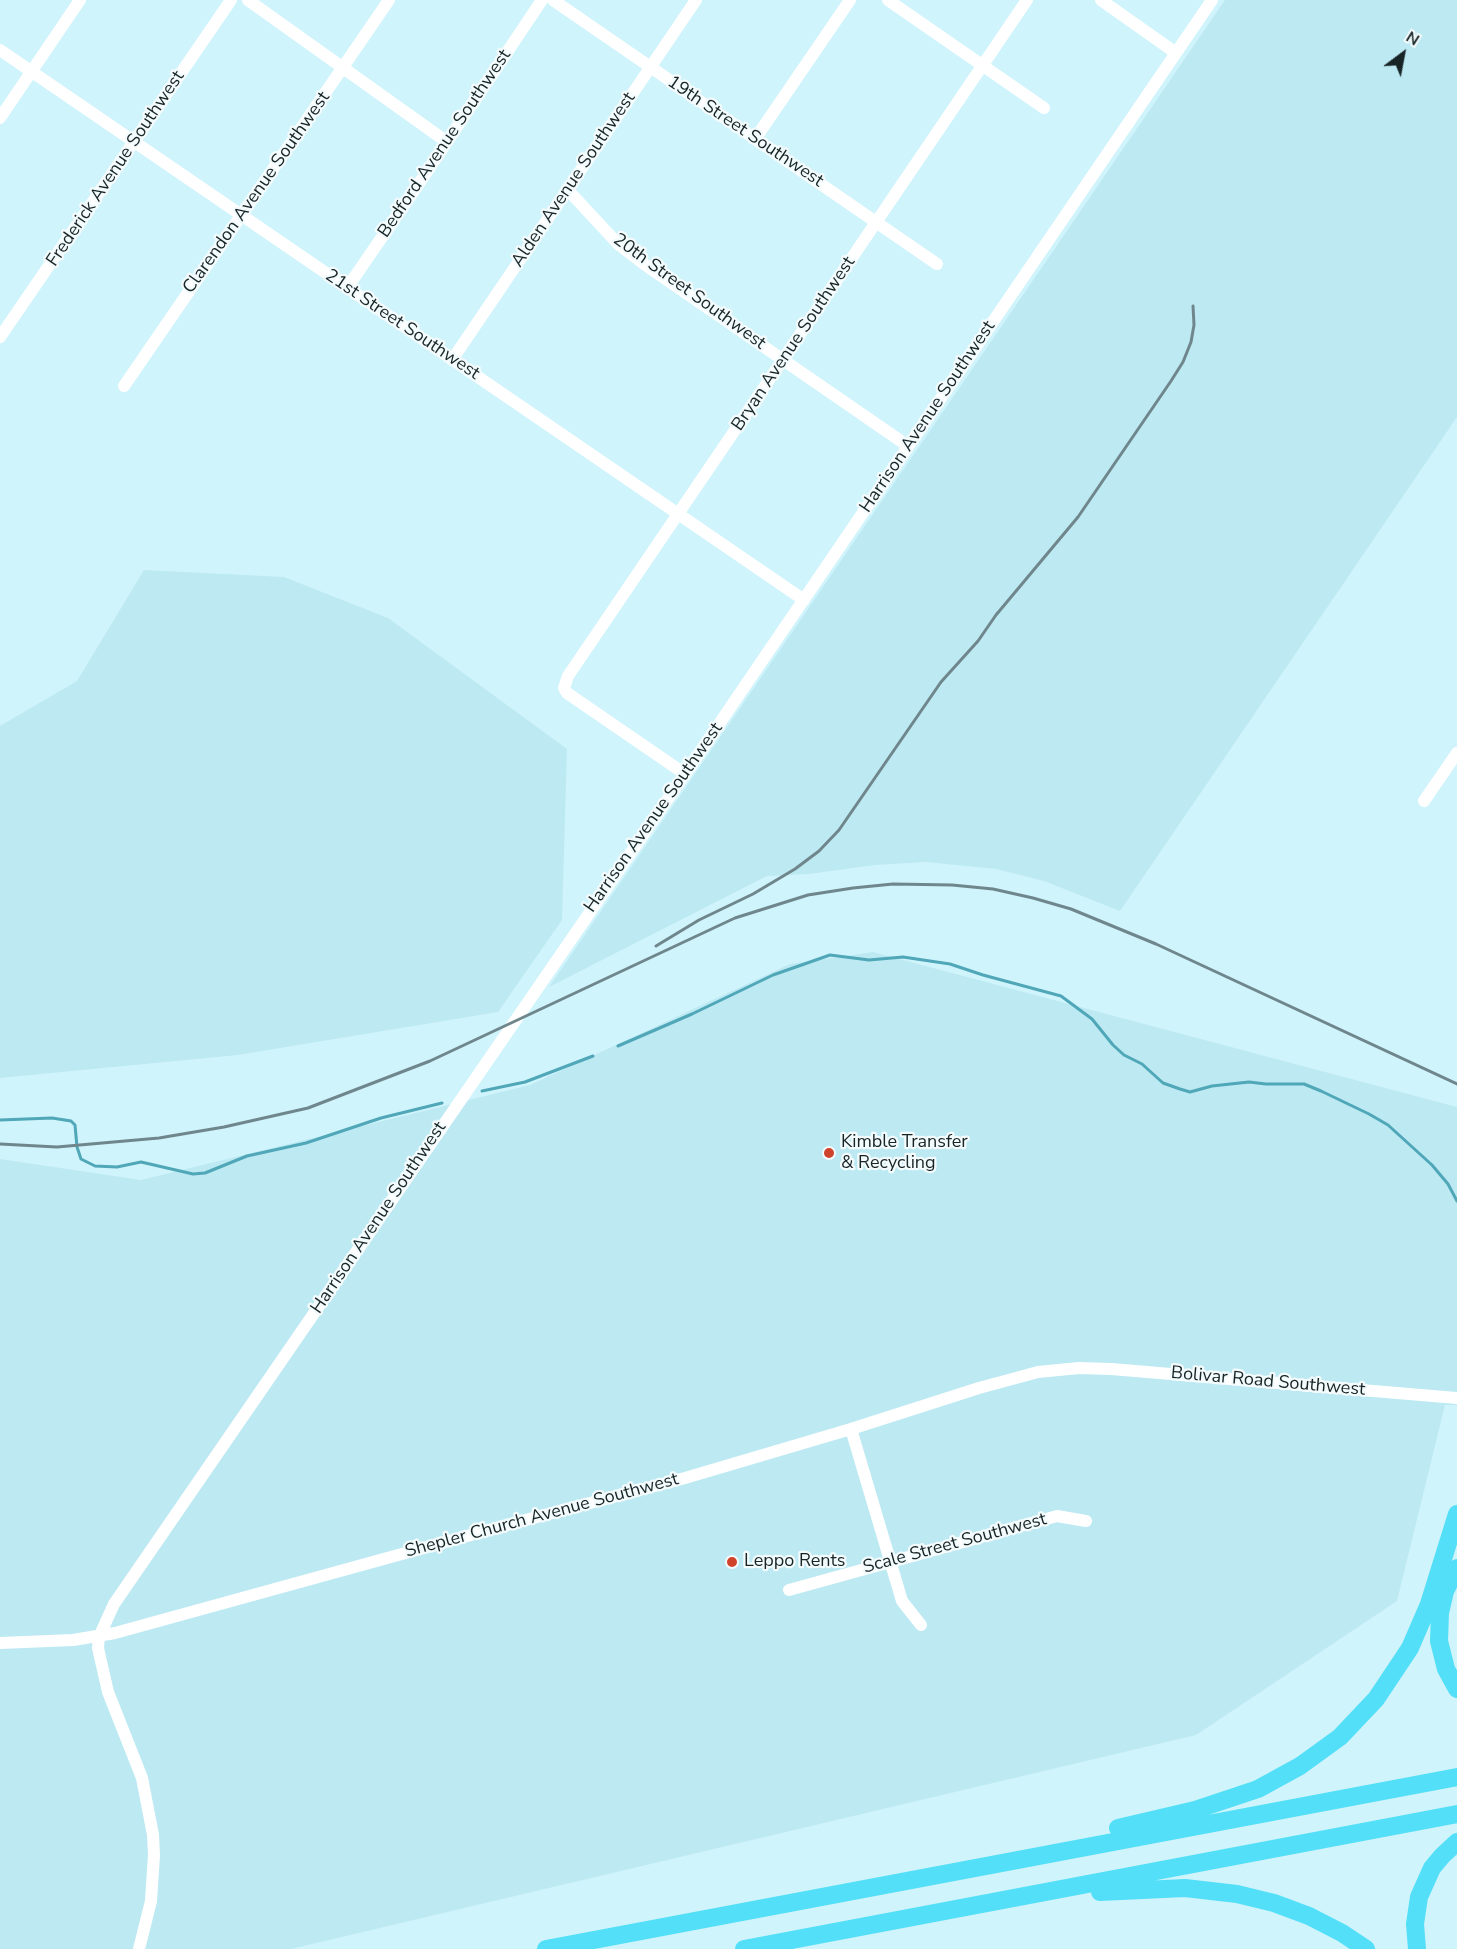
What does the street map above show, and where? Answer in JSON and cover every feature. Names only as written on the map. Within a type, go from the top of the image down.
[{"type":"highway","points":[[754,1909],[849,1884],[1165,1818],[1234,1798],[1286,1775],[1340,1737],[1376,1700],[1395,1673],[1410,1648],[1426,1612],[1457,1514]]},
{"type":"highway","points":[[1457,1551],[1440,1613],[1439,1641],[1446,1669],[1457,1689]]},
{"type":"highway","points":[[1445,1591],[1457,1568]]},
{"type":"highway","points":[[546,1949],[1457,1777]]},
{"type":"highway","points":[[744,1949],[1457,1814]]},
{"type":"highway","points":[[1418,1949],[1414,1924],[1419,1897],[1432,1868],[1457,1842]]},
{"type":"highway","points":[[829,1933],[872,1932],[1101,1892],[1185,1888],[1237,1894],[1274,1903],[1327,1924],[1366,1949]]},
{"type":"street","points":[[0,118],[80,0]]},
{"type":"street","name":"Frederick Avenue Southwest","points":[[0,338],[231,0]]},
{"type":"street","points":[[248,0],[447,142]]},
{"type":"street","name":"Clarendon Avenue Southwest","points":[[124,386],[389,0]]},
{"type":"street","name":"Bedford Avenue Southwest","points":[[346,288],[542,0]]},
{"type":"street","name":"19th Street Southwest","points":[[553,0],[937,264]]},
{"type":"street","name":"Alden Avenue Southwest","points":[[452,360],[696,0]]},
{"type":"street","points":[[755,139],[850,0]]},
{"type":"street","points":[[888,0],[1044,108]]},
{"type":"street","name":"Bryan Avenue Southwest","points":[[685,774],[567,693],[564,688],[568,676],[1027,0]]},
{"type":"street","points":[[1101,0],[1176,53]]},
{"type":"street","name":"Harrison Avenue Southwest","points":[[99,1637],[114,1604],[685,774],[1212,0]]},
{"type":"street","name":"21st Street Southwest","points":[[0,50],[804,600]]},
{"type":"street","name":"20th Street Southwest","points":[[567,189],[585,211],[627,250],[908,446]]},
{"type":"street","points":[[1424,801],[1457,753]]},
{"type":"street","name":"Shepler Church Avenue Southwest","points":[[0,1643],[63,1641],[99,1637],[685,1478],[851,1429],[1011,1378],[1038,1372],[1079,1368]]},
{"type":"street","name":"Bolivar Road Southwest","points":[[1079,1368],[1457,1398]]},
{"type":"street","points":[[851,1429],[902,1601],[921,1625]]},
{"type":"street","name":"Scale Street Southwest","points":[[789,1590],[1057,1516],[1086,1521]]},
{"type":"street","points":[[99,1637],[98,1648],[104,1678],[142,1778],[150,1813],[154,1855],[153,1879],[147,1922],[139,1949]]},
{"type":"shaded area","points":[[1225,0],[1457,0],[1457,417],[1120,911],[1044,881],[996,869],[926,862],[767,876],[549,987]]},
{"type":"shaded area","points":[[144,570],[284,577],[388,618],[567,749],[562,920],[498,1012],[238,1055],[0,1078],[0,726],[77,681]]},
{"type":"shaded area","points":[[873,952],[1457,1107],[1457,1405],[1445,1405],[1397,1601],[1196,1735],[291,1949],[0,1949],[0,1159],[141,1180],[530,1085],[790,964]]},
{"type":"waterway","points":[[618,1046],[773,975],[830,955],[869,960],[903,957],[950,964],[1061,996],[1092,1019],[1124,1055],[1142,1064],[1163,1083],[1180,1089],[1190,1092],[1212,1086],[1249,1082],[1304,1084],[1321,1091],[1388,1125],[1432,1165],[1448,1184],[1457,1201]]},
{"type":"waterway","points":[[482,1091],[525,1082],[593,1056]]},
{"type":"waterway","points":[[0,1120],[52,1118],[71,1121],[75,1125],[77,1147],[81,1159],[95,1166],[117,1167],[141,1162],[193,1174],[205,1173],[247,1156],[306,1143],[381,1118],[442,1103]]},
{"type":"railway","points":[[656,946],[699,920],[753,894],[795,869],[819,851],[839,830],[941,682],[978,641],[996,615],[1078,517],[1171,381],[1183,362],[1191,342],[1194,325],[1193,306]]},
{"type":"railway","points":[[0,1144],[57,1147],[159,1138],[224,1127],[308,1108],[430,1061],[735,918],[808,895],[893,884],[952,885],[993,889],[1071,909],[1156,944],[1457,1084]]},
{"type":"place","name":"Kimble Transfer & Recycling","points":[[829,1153]]},
{"type":"place","name":"Leppo Rents","points":[[732,1562]]}]
